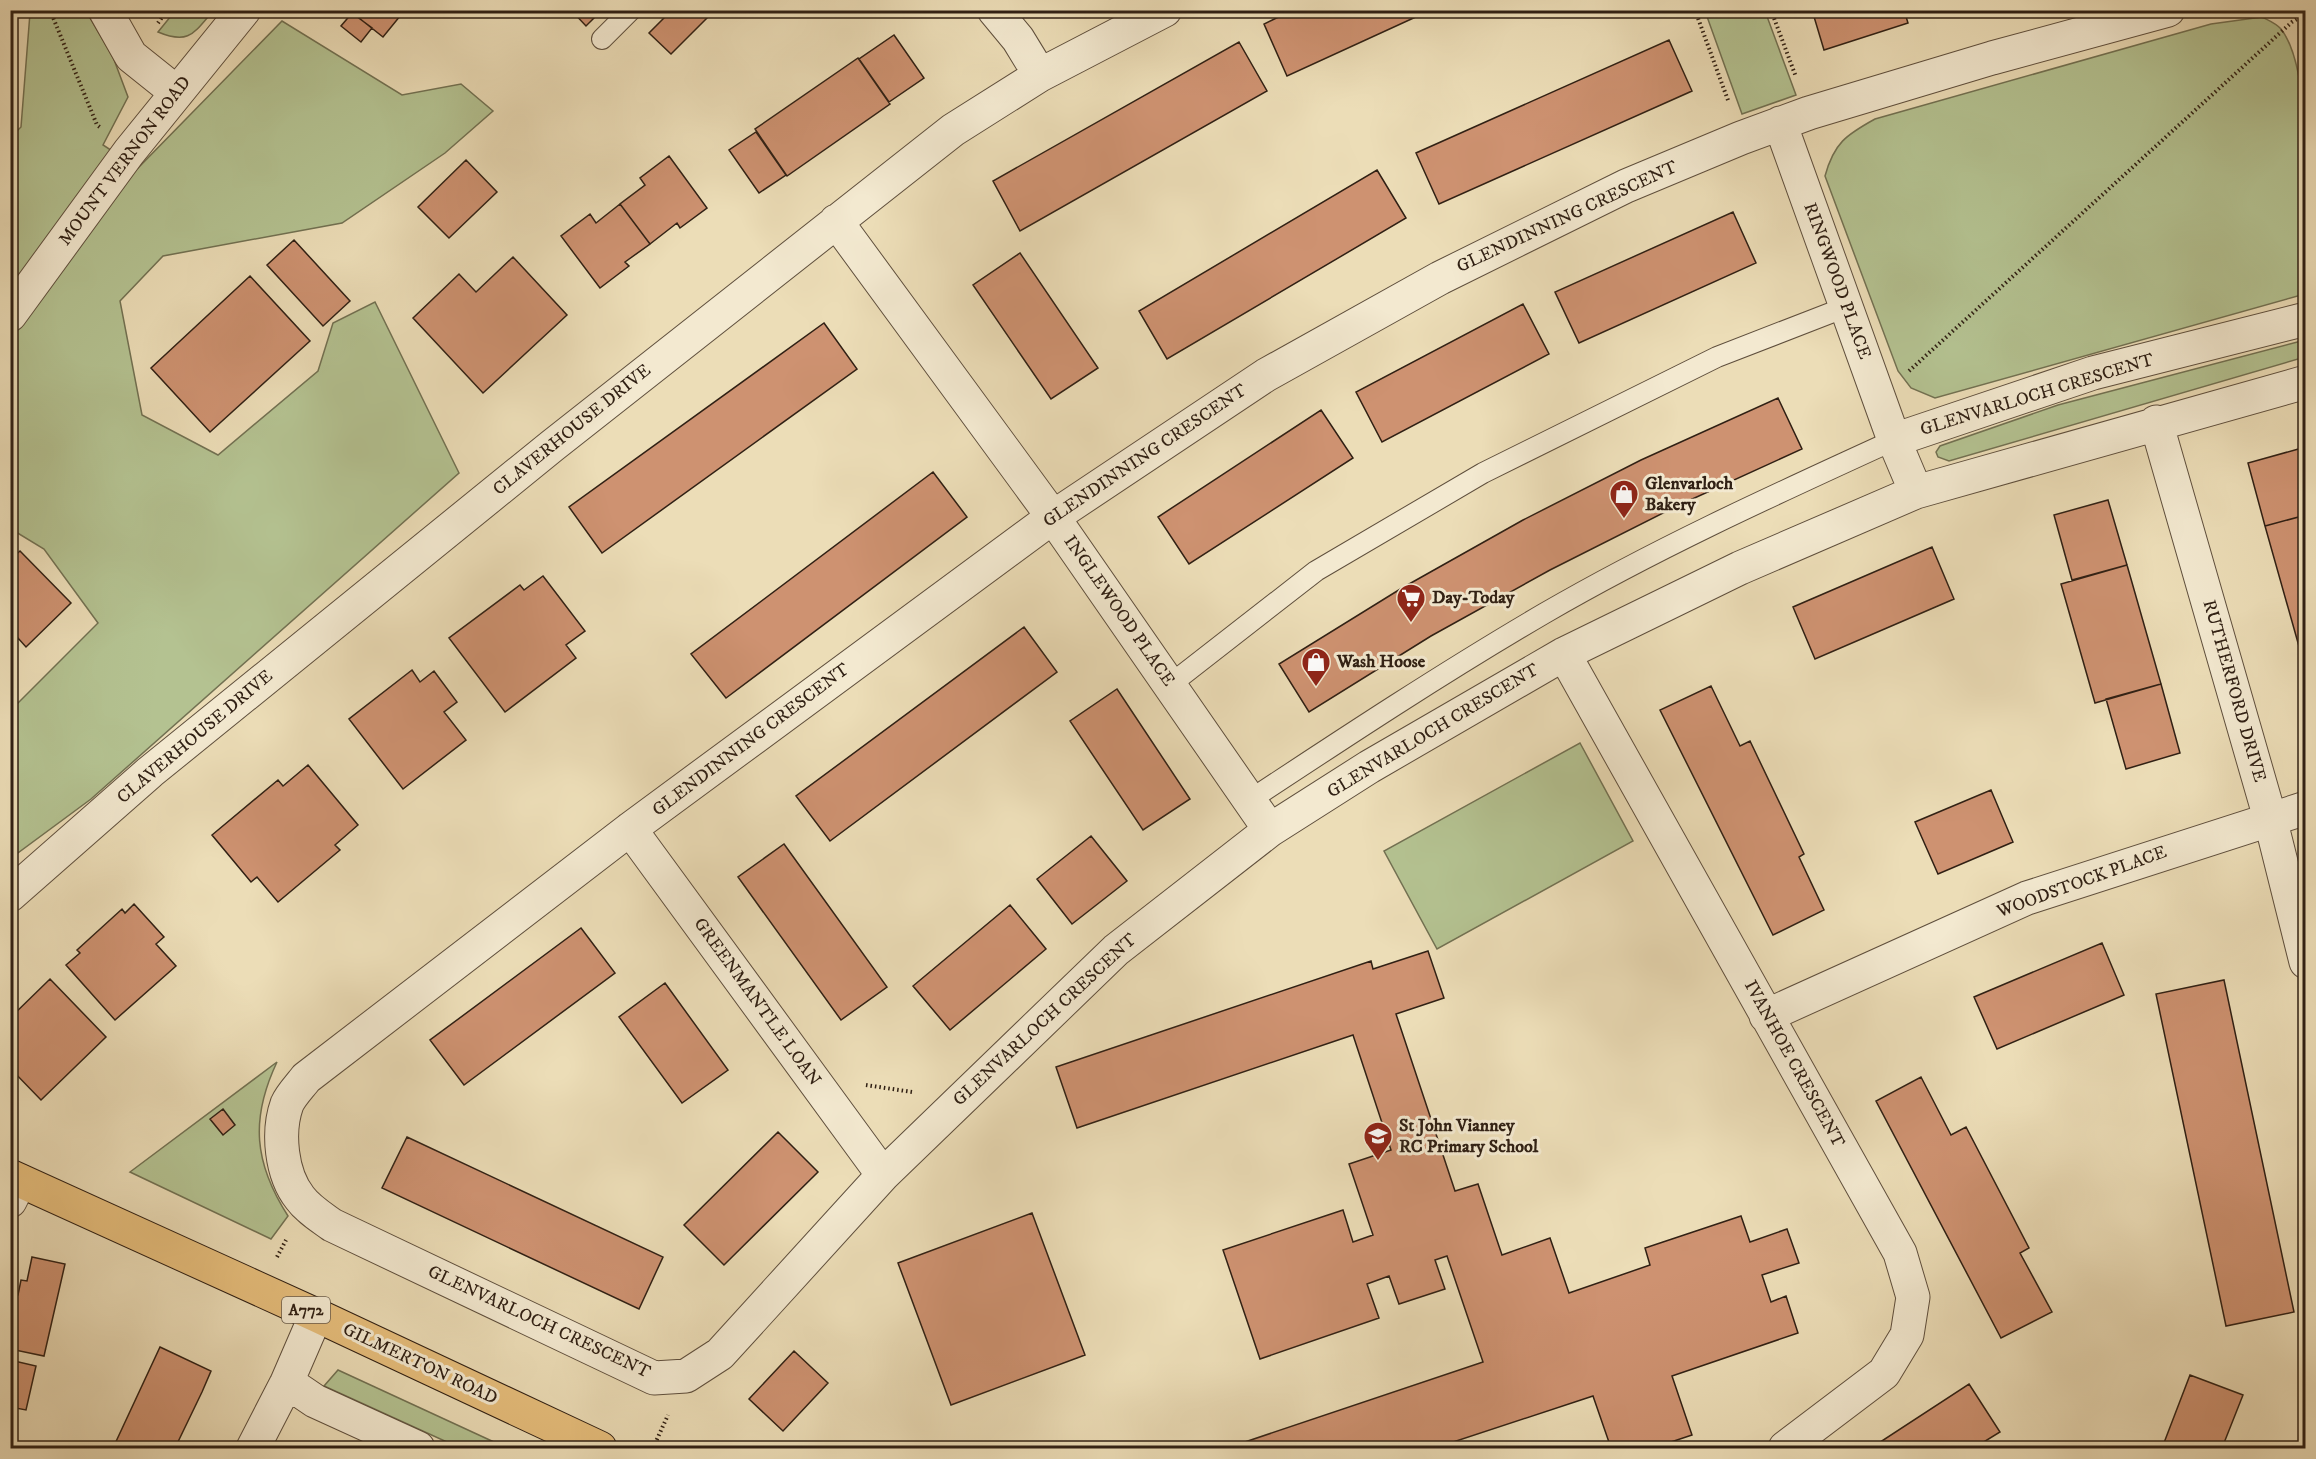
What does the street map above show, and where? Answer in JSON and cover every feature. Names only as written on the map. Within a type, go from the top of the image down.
[{"type":"main road","name":"GILMERTON ROAD","points":[[14,1186],[316,1314],[600,1449]]},
{"type":"street","points":[[105,10],[130,56],[176,92]]},
{"type":"street","name":"MOUNT VERNON ROAD","points":[[10,315],[129,152],[244,10]]},
{"type":"street","points":[[994,10],[1018,39],[1040,75]]},
{"type":"street","name":"CLAVERHOUSE DRIVE","points":[[10,895],[159,764],[552,446],[953,130],[1040,75],[1165,10]]},
{"type":"street","name":"GLENDINNING CRESCENT","points":[[282,1149],[281,1126],[288,1102],[306,1078],[630,829],[1053,517],[1266,375],[1440,278],[1626,186],[1741,138],[1794,118],[1992,58],[2168,10]]},
{"type":"street","name":"RINGWOOD PLACE","points":[[1794,118],[1846,307],[1894,440]]},
{"type":"street","name":"INGLEWOOD PLACE","points":[[836,221],[1053,517],[1171,684],[1270,830]]},
{"type":"street","name":"GLENVARLOCH CRESCENT","points":[[1894,440],[2093,373],[2306,319]]},
{"type":"street","name":"GLENVARLOCH CRESCENT","points":[[282,1149],[290,1178],[299,1197],[332,1225],[654,1378],[686,1376],[720,1354],[883,1175],[1116,950],[1270,830],[1369,767],[1564,654],[1740,568],[1916,492],[2156,422],[2306,382]]},
{"type":"street","name":"RUTHERFORD DRIVE","points":[[2156,422],[2270,818],[2306,962]]},
{"type":"street","points":[[1894,440],[1916,492]]},
{"type":"street","name":"IVANHOE CRESCENT","points":[[1564,654],[1900,1253],[1913,1297],[1906,1335],[1884,1373],[1785,1449]]},
{"type":"street","name":"WOODSTOCK PLACE","points":[[1766,1016],[2027,898],[2306,808]]},
{"type":"street","name":"GREENMANTLE LOAN","points":[[630,829],[883,1175]]},
{"type":"street","points":[[253,1449],[287,1382],[316,1314]]},
{"type":"street","points":[[287,1382],[315,1401],[418,1449]]},
{"type":"lane","points":[[602,39],[631,10]]},
{"type":"lane","points":[[1171,684],[1316,571],[1483,473],[1717,357],[1846,307]]},
{"type":"lane","points":[[1250,800],[1545,613],[1715,523],[1894,440]]},
{"type":"path","points":[[50,10],[97,125],[129,152]]},
{"type":"path","points":[[1695,10],[1741,138]]},
{"type":"path","points":[[1771,10],[1794,118]]},
{"type":"path","points":[[1879,399],[2292,22],[2306,14]]},
{"type":"path","points":[[811,1077],[960,1100]]},
{"type":"path","points":[[278,1256],[288,1236]]},
{"type":"green space","points":[[33,10],[86,11],[113,57],[128,97],[103,145],[138,168],[282,21],[402,95],[461,84],[493,111],[445,153],[342,223],[163,256],[120,301],[142,415],[218,455],[318,371],[333,323],[375,302],[459,473],[91,799],[11,858],[11,710],[98,623],[44,549],[11,529],[10,138],[21,127],[30,13]]},
{"type":"green space","points":[[176,10],[213,11],[190,35],[177,37],[158,32]]},
{"type":"green space","points":[[1705,11],[1765,11],[1796,95],[1742,114]]},
{"type":"green space","points":[[2262,17],[2281,29],[2292,51],[2300,81],[2304,117],[2307,196],[2305,294],[1935,398],[1911,388],[1898,371],[1825,176],[1833,155],[1843,141],[1875,119],[2211,24]]},
{"type":"green space","points":[[2305,340],[2305,357],[1949,461],[1938,457],[1936,452],[1940,446],[2058,405]]},
{"type":"green space","points":[[1580,743],[1633,841],[1437,949],[1384,851]]},
{"type":"green space","points":[[277,1062],[263,1103],[260,1140],[262,1159],[268,1178],[288,1216],[271,1239],[130,1172]]},
{"type":"green space","points":[[338,1370],[507,1448],[460,1448],[324,1386]]},
{"type":"building","points":[[349,10],[405,10],[383,37]]},
{"type":"building","points":[[571,10],[602,10],[586,26]]},
{"type":"building","points":[[672,10],[715,10],[671,54],[649,33]]},
{"type":"building","points":[[1293,10],[1431,10],[1287,76],[1264,24]]},
{"type":"building","points":[[1812,10],[1904,10],[1908,23],[1824,50]]},
{"type":"building","points":[[352,13],[372,28],[361,42],[341,26]]},
{"type":"building","points":[[894,35],[924,78],[889,102],[859,59]]},
{"type":"building","points":[[1669,40],[1692,91],[1439,204],[1416,153]]},
{"type":"building","points":[[1239,42],[1267,91],[1020,231],[993,181]]},
{"type":"building","points":[[858,58],[890,104],[787,176],[755,129]]},
{"type":"building","points":[[756,132],[786,175],[759,193],[729,150]]},
{"type":"building","points":[[669,156],[707,208],[680,228],[677,223],[650,244],[620,204],[645,185],[640,178]]},
{"type":"building","points":[[466,160],[497,192],[449,238],[418,207]]},
{"type":"building","points":[[1377,170],[1406,218],[1167,359],[1139,311]]},
{"type":"building","points":[[620,204],[650,244],[625,262],[629,266],[600,288],[561,236],[590,214],[596,223]]},
{"type":"building","points":[[1733,212],[1756,263],[1579,343],[1555,292]]},
{"type":"building","points":[[294,240],[350,301],[323,326],[267,265]]},
{"type":"building","points":[[1020,253],[1098,368],[1051,399],[973,285]]},
{"type":"building","points":[[513,257],[567,315],[483,393],[413,318],[459,274],[476,292]]},
{"type":"building","points":[[250,276],[310,341],[210,432],[151,368]]},
{"type":"building","points":[[1523,304],[1549,354],[1382,442],[1356,392]]},
{"type":"building","points":[[824,323],[857,369],[602,553],[569,507]]},
{"type":"building","points":[[1778,398],[1802,449],[1677,506],[1550,570],[1431,636],[1309,712],[1279,664],[1402,588],[1523,520],[1641,460]]},
{"type":"building","points":[[1321,410],[1353,458],[1189,564],[1158,517]]},
{"type":"building","points":[[2302,448],[2306,462],[2306,515],[2265,526],[2248,463]]},
{"type":"building","points":[[933,472],[967,517],[726,698],[691,654]]},
{"type":"building","points":[[2108,500],[2127,565],[2072,580],[2054,515]]},
{"type":"building","points":[[2306,515],[2306,656],[2302,657],[2265,526]]},
{"type":"building","points":[[1932,547],[1954,599],[1815,659],[1793,607]]},
{"type":"building","points":[[20,551],[71,603],[26,647],[18,638],[10,645],[10,560]]},
{"type":"building","points":[[2127,565],[2161,684],[2095,703],[2061,584]]},
{"type":"building","points":[[543,576],[585,631],[566,645],[576,658],[505,712],[449,638],[520,585],[524,590]]},
{"type":"building","points":[[1024,627],[1057,672],[830,841],[796,796]]},
{"type":"building","points":[[412,670],[420,682],[434,671],[457,702],[444,712],[466,740],[403,789],[349,719]]},
{"type":"building","points":[[2161,684],[2180,753],[2126,769],[2106,699]]},
{"type":"building","points":[[1711,686],[1740,746],[1750,741],[1804,854],[1799,857],[1824,910],[1773,935],[1660,710]]},
{"type":"building","points":[[1117,689],[1190,799],[1143,830],[1070,721]]},
{"type":"building","points":[[308,765],[358,825],[335,845],[340,850],[278,902],[257,877],[251,882],[212,835],[278,780],[283,786]]},
{"type":"building","points":[[1991,790],[2013,842],[1938,874],[1915,822]]},
{"type":"building","points":[[1091,836],[1127,881],[1072,924],[1037,879]]},
{"type":"building","points":[[784,844],[887,987],[841,1020],[738,877]]},
{"type":"building","points":[[134,904],[164,937],[156,944],[176,966],[115,1020],[66,965],[80,953],[77,950],[122,909],[125,913]]},
{"type":"building","points":[[1010,905],[1046,949],[950,1030],[913,986]]},
{"type":"building","points":[[581,928],[615,973],[464,1085],[430,1040]]},
{"type":"building","points":[[2102,943],[2124,995],[1997,1049],[1974,997]]},
{"type":"building","points":[[1428,951],[1444,998],[1396,1014],[1455,1191],[1478,1184],[1502,1255],[1550,1238],[1569,1293],[1650,1265],[1645,1248],[1741,1216],[1750,1242],[1787,1229],[1799,1263],[1762,1275],[1771,1302],[1786,1296],[1798,1333],[1672,1376],[1692,1435],[1653,1448],[1611,1448],[1593,1396],[1435,1448],[1227,1448],[1483,1362],[1447,1256],[1435,1260],[1445,1289],[1399,1304],[1389,1276],[1367,1284],[1379,1318],[1260,1359],[1223,1250],[1343,1210],[1353,1242],[1373,1235],[1349,1164],[1391,1150],[1353,1035],[1077,1128],[1056,1067],[1371,961],[1373,969]]},
{"type":"building","points":[[50,979],[106,1037],[41,1100],[10,1068],[10,1018]]},
{"type":"building","points":[[2224,980],[2294,1312],[2226,1326],[2156,994]]},
{"type":"building","points":[[665,983],[728,1070],[682,1103],[619,1017]]},
{"type":"building","points":[[1921,1077],[1951,1135],[1966,1127],[2029,1248],[2020,1253],[2052,1312],[2001,1338],[1876,1101]]},
{"type":"building","points":[[223,1109],[235,1125],[223,1135],[210,1119]]},
{"type":"building","points":[[778,1132],[818,1172],[724,1265],[684,1225]]},
{"type":"building","points":[[407,1137],[663,1257],[639,1309],[382,1188]]},
{"type":"building","points":[[1032,1213],[1085,1355],[951,1405],[898,1263]]},
{"type":"building","points":[[32,1257],[65,1264],[44,1356],[10,1349],[10,1294],[18,1295],[21,1280],[27,1281]]},
{"type":"building","points":[[160,1347],[211,1371],[202,1392],[175,1448],[113,1448]]},
{"type":"building","points":[[794,1351],[828,1383],[783,1431],[749,1399]]},
{"type":"building","points":[[10,1360],[36,1366],[26,1410],[10,1407]]},
{"type":"building","points":[[2190,1375],[2243,1395],[2222,1448],[2162,1448]]},
{"type":"building","points":[[1969,1384],[2000,1432],[1974,1448],[1871,1448]]},
{"type":"place","name":"Glenvarloch Bakery","points":[[1624,520]]},
{"type":"place","name":"Day-Today","points":[[1411,624]]},
{"type":"place","name":"Wash Hoose","points":[[1316,688]]},
{"type":"place","name":"St John Vianney RC Primary School","points":[[1378,1162]]}]
